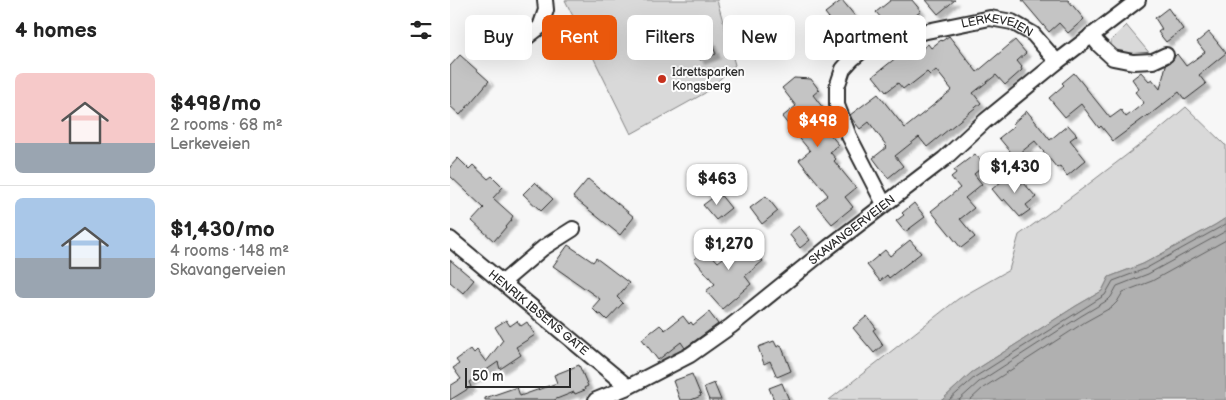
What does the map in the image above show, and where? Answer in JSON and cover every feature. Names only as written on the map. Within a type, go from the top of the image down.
[{"type":"street","points":[[532,33],[540,27],[546,10],[545,0]]},
{"type":"street","name":"SKAVANGERVEIEN","points":[[596,400],[690,356],[731,326],[884,204],[944,159],[985,121],[1091,35],[1138,0]]},
{"type":"street","name":"LERKEVEIEN","points":[[884,204],[849,136],[837,105],[837,87],[843,69],[864,48],[898,37],[990,18],[1012,22],[1033,34],[1057,62]]},
{"type":"street","points":[[1091,35],[1113,58],[1133,62],[1153,61],[1166,55]]},
{"type":"street","points":[[503,282],[543,248],[573,229]]},
{"type":"street","name":"HENRIK IBSENS GATE","points":[[450,239],[628,386]]},
{"type":"shaded area","name":"Idrettsparken Kongsberg","points":[[565,0],[717,0],[723,22],[723,60],[734,60],[735,65],[705,93],[631,134],[595,60],[617,60],[617,15],[572,15]]},
{"type":"shaded area","points":[[1126,25],[1151,55],[1125,57],[1111,49],[1111,40]]},
{"type":"shaded area","points":[[1186,107],[1226,145],[1226,218],[1143,264],[1109,277],[1102,291],[971,373],[942,400],[829,400],[958,299],[1009,270],[1019,235],[1154,134]]},
{"type":"water","points":[[1226,218],[1226,400],[942,400],[971,373],[1102,291],[1109,277],[1143,264]]},
{"type":"building","points":[[842,0],[854,15],[827,15],[825,13]]},
{"type":"building","points":[[891,0],[912,0],[921,11],[916,15],[878,15],[876,12]]},
{"type":"building","points":[[926,0],[955,0],[938,14]]},
{"type":"building","points":[[1022,0],[1068,0],[1084,19],[1068,33],[1059,23],[1049,32]]},
{"type":"building","points":[[1168,8],[1183,29],[1166,42],[1158,32],[1162,29],[1155,18]]},
{"type":"building","points":[[1209,32],[1226,53],[1199,75],[1206,84],[1185,100],[1179,92],[1113,141],[1101,126],[1099,128],[1081,104],[1065,117],[1049,98],[1074,73],[1110,118],[1121,110],[1126,117],[1144,103],[1135,92],[1139,89],[1132,79],[1141,72],[1149,81],[1152,79],[1160,89],[1166,65],[1177,54],[1186,66],[1205,52],[1197,42]]},
{"type":"building","points":[[949,36],[977,72],[1015,40],[1026,53],[1017,61],[1022,70],[1005,85],[996,75],[973,93],[981,103],[927,147],[919,137],[895,156],[903,166],[888,178],[873,158],[887,147],[886,145],[869,122],[860,129],[850,115],[878,94],[905,128],[952,90],[936,70],[930,75],[927,72],[903,89],[898,83],[886,92],[873,76],[893,60],[926,60],[926,46],[928,44],[931,48]]},
{"type":"building","points":[[460,55],[489,81],[460,115],[450,106],[450,66]]},
{"type":"building","points":[[794,78],[811,79],[819,90],[813,95],[827,113],[818,120],[839,145],[830,152],[836,159],[834,161],[856,188],[845,197],[853,207],[832,224],[816,205],[828,195],[799,160],[810,151],[782,117],[796,106],[782,88]]},
{"type":"building","points":[[1027,111],[1050,140],[1068,125],[1077,135],[1070,140],[1086,160],[1067,176],[1060,166],[1057,168],[1035,141],[1015,157],[999,138],[1014,126],[1012,124]]},
{"type":"building","points":[[975,154],[985,165],[974,174],[982,184],[965,198],[974,208],[960,219],[975,237],[961,248],[931,211],[960,188],[951,177],[956,173],[954,170]]},
{"type":"building","points":[[458,158],[469,169],[473,165],[488,179],[492,176],[503,187],[493,198],[513,216],[512,220],[494,241],[472,221],[484,208],[450,176],[450,167]]},
{"type":"building","points":[[1012,173],[1036,197],[1026,205],[1030,210],[1020,217],[992,189]]},
{"type":"building","points":[[588,179],[634,217],[620,235],[573,197]]},
{"type":"building","points":[[535,182],[553,199],[541,211],[523,194]]},
{"type":"building","points":[[719,193],[731,208],[716,220],[703,205]]},
{"type":"building","points":[[766,196],[778,211],[762,224],[750,208]]},
{"type":"building","points":[[914,203],[925,217],[905,232],[896,221]]},
{"type":"building","points":[[799,226],[810,240],[800,248],[789,234]]},
{"type":"building","points":[[740,234],[763,261],[745,276],[751,284],[722,309],[706,291],[715,284],[694,259],[706,249],[718,262],[737,247],[732,241]]},
{"type":"building","points":[[910,240],[921,253],[889,278],[887,275],[880,281],[867,265],[885,250],[890,256]]},
{"type":"building","points":[[568,245],[593,262],[596,258],[629,283],[617,297],[623,303],[607,320],[592,308],[600,299],[553,266]]},
{"type":"building","points":[[450,260],[474,280],[463,293],[450,282]]},
{"type":"building","points":[[709,312],[718,324],[685,348],[681,342],[658,360],[642,339],[660,325],[665,330],[683,316],[689,324],[691,322],[693,325]]},
{"type":"building","points":[[867,316],[876,328],[873,330],[883,345],[874,353],[853,328]]},
{"type":"building","points":[[506,320],[510,326],[517,321],[521,326],[527,322],[535,335],[516,347],[521,355],[500,369],[498,362],[469,382],[471,387],[450,400],[450,386],[461,379],[453,368],[459,364],[456,360],[471,349],[474,353],[477,350],[486,362],[503,340],[495,327]]},
{"type":"building","points":[[774,341],[777,347],[781,345],[791,371],[777,377],[770,361],[764,364],[758,347]]},
{"type":"building","points":[[579,365],[588,386],[584,388],[585,390],[575,394],[574,392],[554,400],[485,400],[485,398],[517,387],[520,396],[557,383],[554,375]]},
{"type":"building","points":[[692,374],[701,396],[691,400],[680,400],[673,381]]},
{"type":"building","points":[[714,383],[721,400],[709,400],[704,387]]},
{"type":"building","points":[[782,383],[789,400],[774,400],[769,388]]},
{"type":"place","name":"Idrettsparken Kongsberg","points":[[662,79]]}]
